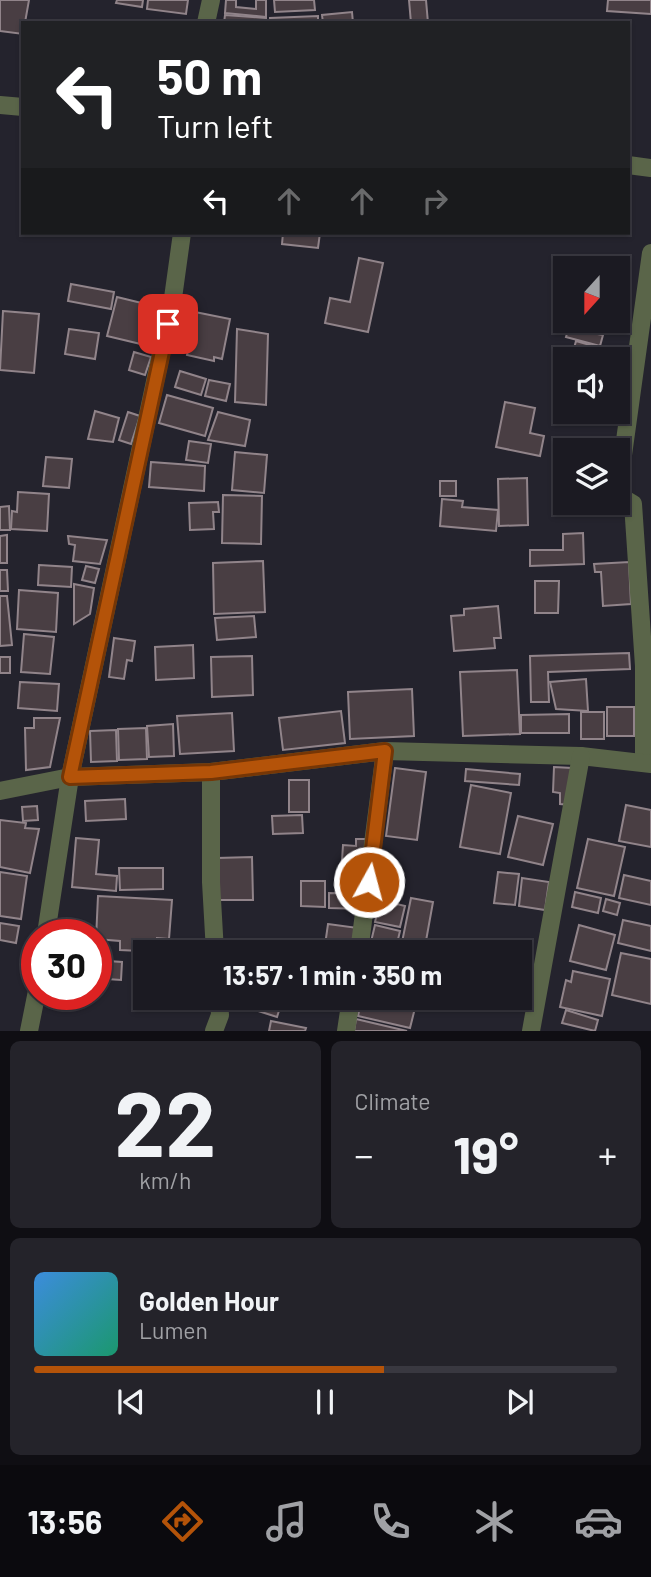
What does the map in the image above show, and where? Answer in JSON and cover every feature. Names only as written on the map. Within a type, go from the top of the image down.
[{"type":"street","points":[[206,21],[211,0]]},
{"type":"street","points":[[0,105],[21,107]]},
{"type":"street","points":[[630,165],[651,167]]},
{"type":"street","points":[[48,919],[70,777],[173,298],[181,235]]},
{"type":"street","points":[[626,438],[651,253]]},
{"type":"street","points":[[0,791],[70,777],[211,772],[385,751],[580,756],[648,763],[633,504],[630,502]]},
{"type":"street","points":[[361,940],[385,751]]},
{"type":"street","points":[[531,1031],[580,756]]},
{"type":"street","points":[[211,772],[211,883],[214,940]]},
{"type":"street","points":[[29,1031],[33,1010]]},
{"type":"street","points":[[214,1031],[220,1010]]},
{"type":"street","points":[[346,1031],[349,1010]]},
{"type":"building","points":[[0,0],[29,0],[25,21],[21,21],[21,34],[0,31]]},
{"type":"building","points":[[117,0],[143,0],[142,7],[116,3]]},
{"type":"building","points":[[148,0],[188,0],[186,14],[147,9]]},
{"type":"building","points":[[226,0],[236,0],[236,7],[256,9],[256,0],[266,0],[266,17],[225,13]]},
{"type":"building","points":[[274,0],[314,0],[315,10],[275,12]]},
{"type":"building","points":[[409,0],[426,0],[428,21],[411,21]]},
{"type":"building","points":[[608,0],[651,0],[651,14],[607,11]]},
{"type":"building","points":[[352,12],[353,21],[323,21],[322,15]]},
{"type":"building","points":[[225,15],[266,18],[266,21],[224,21]]},
{"type":"building","points":[[318,16],[318,21],[270,21],[270,18]]},
{"type":"building","points":[[283,235],[320,235],[318,248],[282,244]]},
{"type":"building","points":[[359,258],[383,263],[368,332],[325,323],[330,298],[350,302]]},
{"type":"building","points":[[71,284],[114,292],[111,309],[68,301]]},
{"type":"building","points":[[117,297],[158,307],[149,346],[107,336]]},
{"type":"building","points":[[3,311],[39,314],[34,373],[0,370]]},
{"type":"building","points":[[195,312],[230,319],[222,359],[214,357],[214,361],[187,355]]},
{"type":"building","points":[[69,329],[99,333],[95,359],[65,354]]},
{"type":"building","points":[[237,329],[268,334],[266,405],[235,402]]},
{"type":"building","points":[[567,333],[603,335],[600,346],[566,337]]},
{"type":"building","points":[[576,341],[597,347],[574,347]]},
{"type":"building","points":[[134,352],[151,357],[145,375],[129,370]]},
{"type":"building","points":[[180,371],[206,379],[201,395],[175,387]]},
{"type":"building","points":[[209,380],[230,384],[226,401],[205,396]]},
{"type":"building","points":[[167,395],[213,408],[205,436],[159,423]]},
{"type":"building","points":[[505,402],[535,408],[530,433],[544,436],[540,456],[496,447]]},
{"type":"building","points":[[95,411],[119,418],[113,442],[88,439]]},
{"type":"building","points":[[128,412],[140,416],[131,444],[119,440]]},
{"type":"building","points":[[218,412],[250,420],[245,446],[208,440]]},
{"type":"building","points":[[189,441],[211,444],[208,463],[186,460]]},
{"type":"building","points":[[235,452],[267,455],[264,493],[232,490]]},
{"type":"building","points":[[46,457],[72,459],[69,488],[43,486]]},
{"type":"building","points":[[151,462],[205,466],[204,491],[149,487]]},
{"type":"building","points":[[527,478],[528,525],[499,526],[498,479]]},
{"type":"building","points":[[440,481],[456,481],[456,496],[440,496]]},
{"type":"building","points":[[18,492],[49,494],[47,531],[11,529],[12,511],[17,512]]},
{"type":"building","points":[[223,495],[262,496],[261,544],[222,543]]},
{"type":"building","points":[[442,499],[463,501],[462,507],[498,510],[496,531],[440,526]]},
{"type":"building","points":[[218,502],[219,512],[213,512],[214,529],[190,530],[189,503]]},
{"type":"building","points":[[9,506],[10,530],[0,530],[0,507]]},
{"type":"building","points":[[583,533],[584,564],[530,566],[530,550],[563,550],[563,534]]},
{"type":"building","points":[[7,535],[7,563],[0,563],[0,536]]},
{"type":"building","points":[[68,536],[107,540],[100,564],[73,561],[75,545],[69,544]]},
{"type":"building","points":[[263,561],[265,612],[214,614],[213,563]]},
{"type":"building","points":[[629,562],[631,604],[603,606],[601,572],[595,572],[594,564]]},
{"type":"building","points":[[39,565],[72,567],[71,587],[38,585]]},
{"type":"building","points":[[86,566],[99,569],[95,583],[82,580]]},
{"type":"building","points":[[0,570],[7,570],[8,591],[0,591]]},
{"type":"building","points":[[535,581],[559,581],[558,613],[535,613]]},
{"type":"building","points":[[74,584],[94,588],[90,614],[74,624]]},
{"type":"building","points":[[19,590],[58,593],[56,632],[17,629]]},
{"type":"building","points":[[0,596],[7,596],[12,645],[0,646]]},
{"type":"building","points":[[498,606],[501,638],[494,638],[495,648],[454,651],[451,616],[464,615],[464,609]]},
{"type":"building","points":[[254,616],[256,637],[217,640],[215,618]]},
{"type":"building","points":[[24,634],[54,637],[50,674],[21,672]]},
{"type":"building","points":[[114,638],[135,641],[132,661],[127,660],[124,679],[109,677]]},
{"type":"building","points":[[193,645],[194,678],[156,680],[155,647]]},
{"type":"building","points":[[629,653],[630,669],[548,672],[549,702],[531,702],[530,656]]},
{"type":"building","points":[[252,656],[253,695],[212,697],[211,657]]},
{"type":"building","points":[[0,657],[10,657],[10,673],[0,673]]},
{"type":"building","points":[[517,670],[520,734],[463,736],[460,672]]},
{"type":"building","points":[[586,679],[588,711],[556,709],[550,682]]},
{"type":"building","points":[[20,682],[59,684],[57,711],[18,708]]},
{"type":"building","points":[[412,689],[414,736],[350,739],[348,692]]},
{"type":"building","points":[[607,707],[634,707],[634,736],[607,736]]},
{"type":"building","points":[[341,711],[345,743],[283,750],[279,718]]},
{"type":"building","points":[[581,712],[604,712],[604,739],[581,739]]},
{"type":"building","points":[[232,713],[234,751],[180,754],[177,716]]},
{"type":"building","points":[[569,714],[569,733],[521,733],[521,715]]},
{"type":"building","points":[[34,718],[60,718],[50,767],[26,770],[25,728],[34,728]]},
{"type":"building","points":[[173,724],[174,756],[149,757],[147,726]]},
{"type":"building","points":[[146,728],[147,759],[119,760],[118,729]]},
{"type":"building","points":[[116,730],[117,761],[91,762],[90,731]]},
{"type":"building","points":[[554,767],[572,768],[570,805],[560,804],[560,793],[553,792]]},
{"type":"building","points":[[395,768],[426,772],[417,840],[386,836]]},
{"type":"building","points":[[466,769],[520,774],[519,785],[465,781]]},
{"type":"building","points":[[289,780],[309,780],[309,812],[289,812]]},
{"type":"building","points":[[471,785],[511,793],[500,854],[460,847]]},
{"type":"building","points":[[125,799],[126,819],[86,821],[85,801]]},
{"type":"building","points":[[626,805],[651,810],[651,847],[619,841]]},
{"type":"building","points":[[37,806],[38,820],[23,821],[22,807]]},
{"type":"building","points":[[302,815],[303,833],[273,834],[272,816]]},
{"type":"building","points":[[518,816],[553,824],[543,865],[508,857]]},
{"type":"building","points":[[0,820],[26,823],[25,828],[39,829],[30,873],[0,867]]},
{"type":"building","points":[[76,838],[99,840],[96,874],[117,876],[116,891],[72,887]]},
{"type":"building","points":[[356,839],[369,839],[367,877],[341,876],[343,845],[356,846]]},
{"type":"building","points":[[588,839],[625,847],[614,896],[577,888]]},
{"type":"building","points":[[252,857],[253,900],[217,900],[217,858]]},
{"type":"building","points":[[119,868],[163,868],[163,889],[120,890]]},
{"type":"building","points":[[0,872],[27,876],[21,919],[0,916]]},
{"type":"building","points":[[498,872],[519,874],[515,905],[494,903]]},
{"type":"building","points":[[624,875],[651,881],[651,905],[619,898]]},
{"type":"building","points":[[522,878],[549,882],[545,910],[519,906]]},
{"type":"building","points":[[301,881],[325,881],[325,907],[301,906]]},
{"type":"building","points":[[575,892],[601,898],[598,913],[572,907]]},
{"type":"building","points":[[329,893],[365,894],[365,909],[329,908]]},
{"type":"building","points":[[98,896],[172,900],[169,939],[133,940],[133,951],[120,950],[120,941],[112,940],[112,919],[97,919]]},
{"type":"building","points":[[411,898],[433,902],[426,940],[402,940]]},
{"type":"building","points":[[606,899],[620,903],[617,915],[603,911]]},
{"type":"building","points":[[380,900],[405,906],[400,927],[375,922]]},
{"type":"building","points":[[623,920],[651,926],[651,951],[618,943]]},
{"type":"building","points":[[0,923],[19,926],[16,943],[0,940]]},
{"type":"building","points":[[328,924],[358,928],[356,940],[326,940]]},
{"type":"building","points":[[375,925],[400,931],[398,940],[371,940]]},
{"type":"building","points":[[579,925],[615,935],[606,970],[570,961]]},
{"type":"building","points":[[621,953],[651,959],[651,1004],[612,995]]},
{"type":"building","points":[[112,961],[122,962],[121,980],[112,979]]},
{"type":"building","points":[[573,971],[610,979],[602,1016],[560,1007],[566,980],[571,982]]},
{"type":"building","points":[[255,1010],[279,1010],[277,1017]]},
{"type":"building","points":[[359,1010],[414,1010],[410,1028],[358,1016]]},
{"type":"building","points":[[566,1010],[598,1020],[595,1031],[562,1023]]},
{"type":"building","points":[[356,1019],[407,1031],[354,1031]]},
{"type":"building","points":[[271,1021],[306,1028],[305,1031],[269,1031]]},
{"type":"route","points":[[168,324],[70,777],[211,772],[385,751],[369,882]]}]
